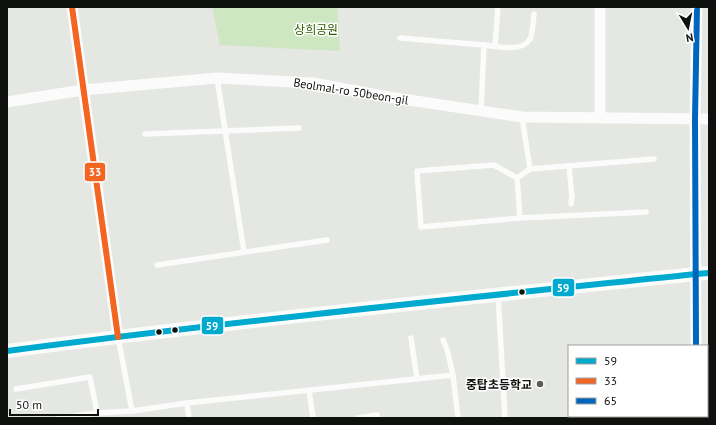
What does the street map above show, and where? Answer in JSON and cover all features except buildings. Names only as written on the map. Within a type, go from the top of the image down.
[{"type":"street","points":[[72,7],[118,337]]},
{"type":"street","points":[[600,7],[600,118]]},
{"type":"street","points":[[696,345],[702,273],[695,119],[697,7]]},
{"type":"street","name":"Beolmal-ro 50beon-gil","points":[[7,102],[83,90],[217,78],[313,83],[389,97],[522,117],[709,119]]},
{"type":"street","points":[[7,351],[498,294],[702,273]]},
{"type":"lane","points":[[495,46],[498,7]]},
{"type":"lane","points":[[400,38],[510,48],[521,47],[530,40],[534,14]]},
{"type":"lane","points":[[481,111],[484,45]]},
{"type":"lane","points":[[217,78],[244,252]]},
{"type":"lane","points":[[522,117],[530,168]]},
{"type":"lane","points":[[144,134],[299,128]]},
{"type":"lane","points":[[517,178],[530,168],[654,159]]},
{"type":"lane","points":[[517,178],[494,165],[417,170],[421,227],[520,218],[646,212]]},
{"type":"lane","points":[[569,166],[572,197],[570,204]]},
{"type":"lane","points":[[517,178],[520,218]]},
{"type":"lane","points":[[157,265],[327,240]]},
{"type":"lane","points":[[498,294],[505,418]]},
{"type":"lane","points":[[118,337],[132,411]]},
{"type":"lane","points":[[411,338],[417,379]]},
{"type":"lane","points":[[444,340],[453,375],[458,418]]},
{"type":"lane","points":[[59,418],[453,375]]},
{"type":"lane","points":[[16,389],[90,377],[97,414]]},
{"type":"lane","points":[[309,390],[312,418]]},
{"type":"lane","points":[[187,403],[189,418]]},
{"type":"lane","points":[[358,418],[377,415],[377,418]]},
{"type":"green space","name":"상희공원","points":[[212,7],[337,7],[340,51],[220,45]]},
{"type":"transit line","name":"33","points":[[72,7],[118,337]]},
{"type":"transit line","name":"65","points":[[696,345],[695,119],[697,7]]},
{"type":"transit line","name":"59","points":[[7,351],[265,320],[709,273]]},
{"type":"place","name":"중탑초등학교","points":[[540,384]]}]
